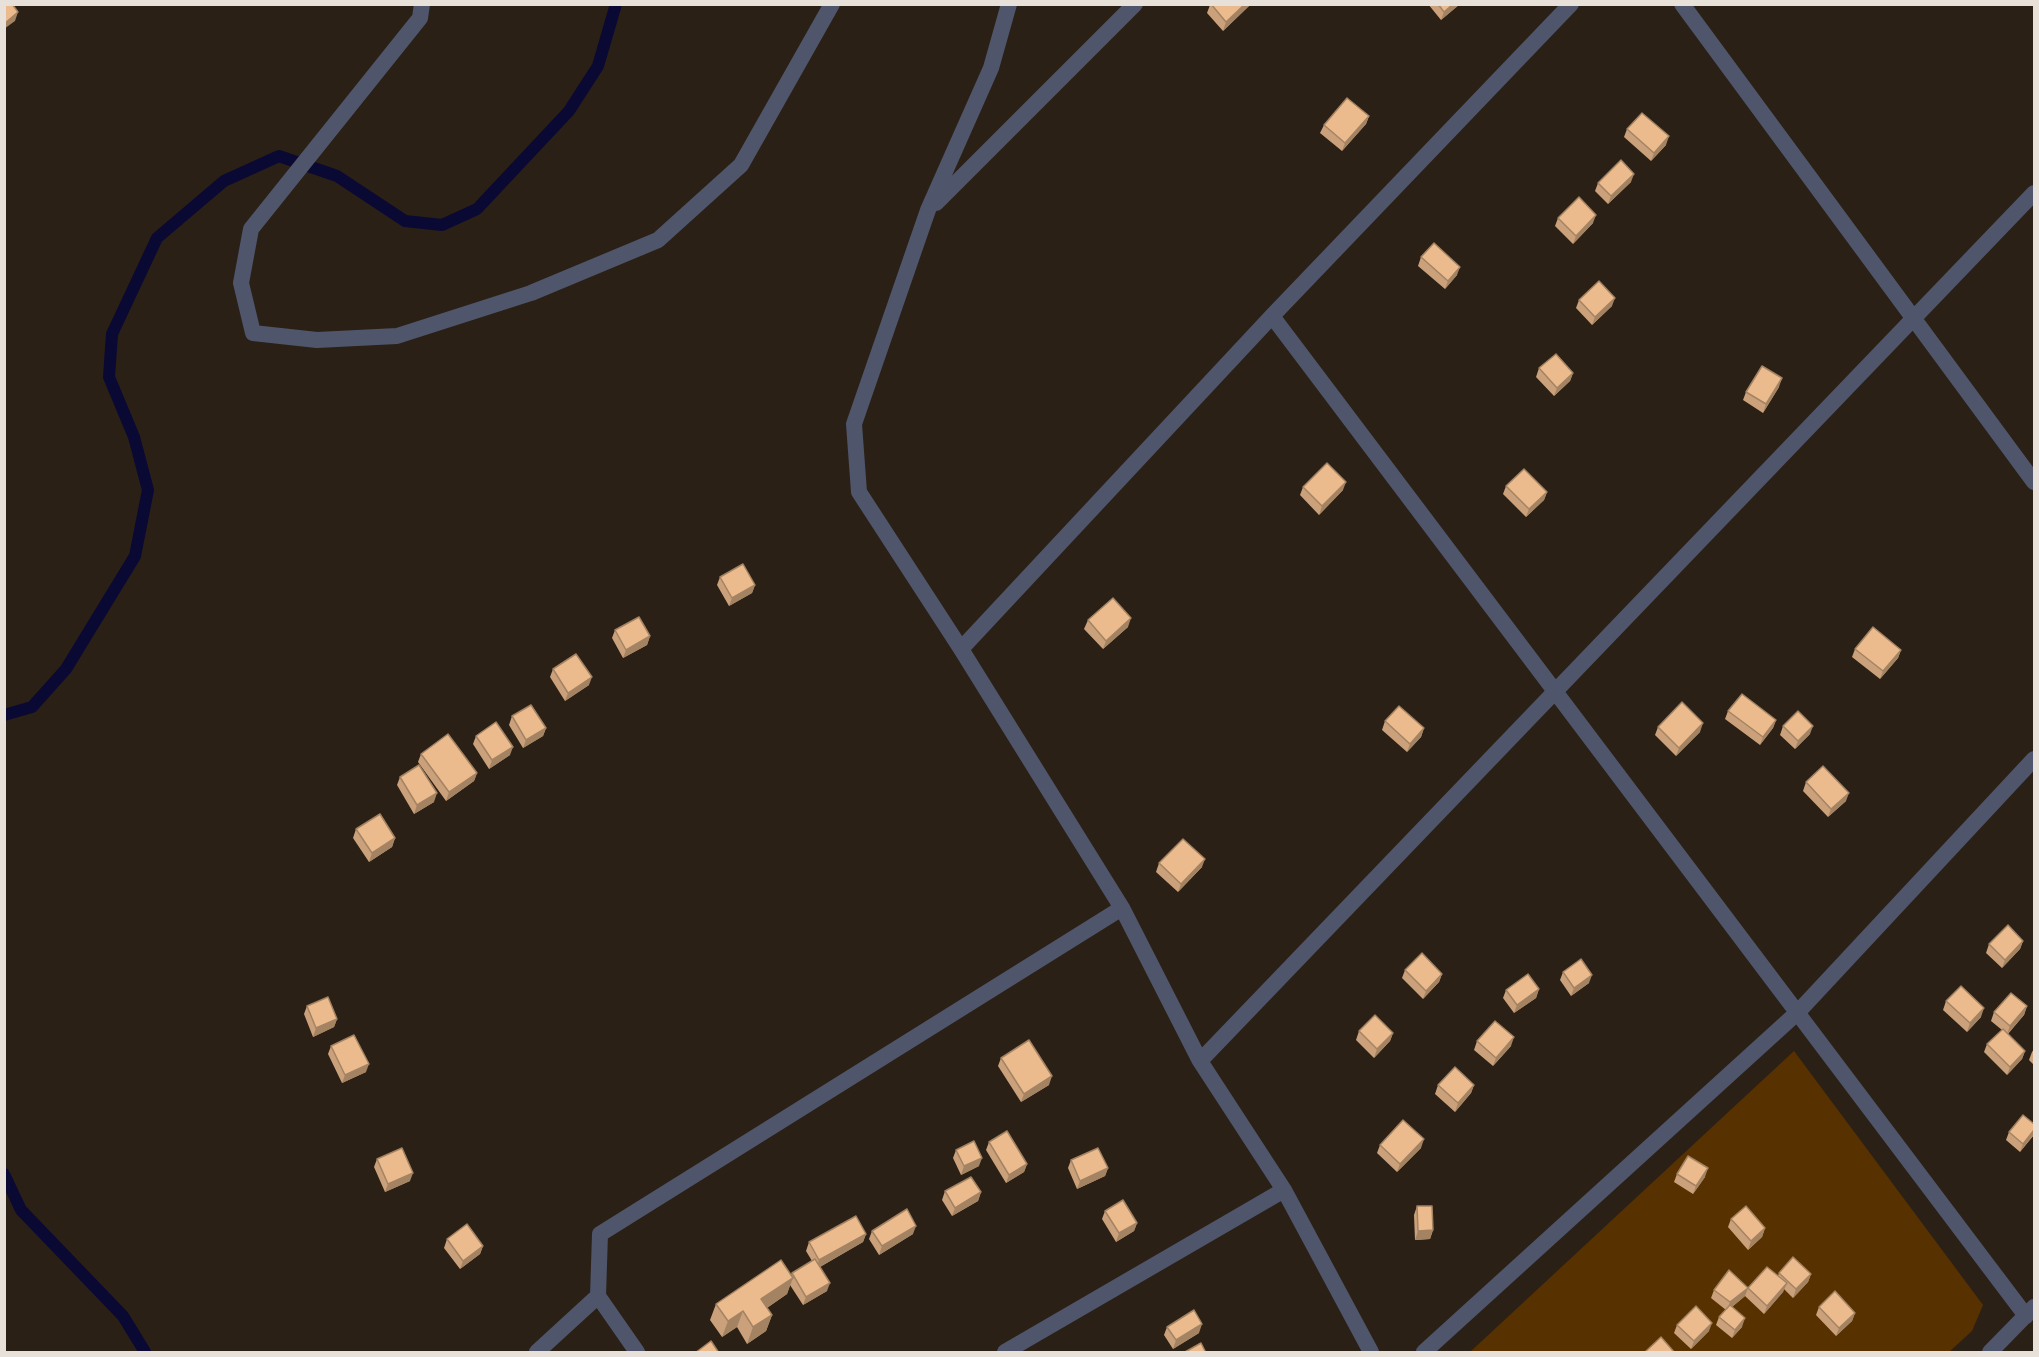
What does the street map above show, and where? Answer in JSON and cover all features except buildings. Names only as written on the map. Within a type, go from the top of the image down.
[{"type":"street","points":[[422,4],[420,18],[251,229],[241,283],[253,333],[316,340],[397,336],[531,293],[658,240],[741,165],[832,4]]},
{"type":"street","points":[[1009,4],[990,68],[928,210],[854,424],[859,492],[961,649],[1122,908],[1200,1061],[1284,1190],[1371,1353]]},
{"type":"street","points":[[928,210],[1135,4]]},
{"type":"street","points":[[961,649],[1272,316],[1571,4]]},
{"type":"street","points":[[1682,4],[2034,482]]},
{"type":"street","points":[[1200,1061],[2034,193]]},
{"type":"street","points":[[1272,316],[1798,1012],[2030,1311],[1990,1353]]},
{"type":"street","points":[[1424,1353],[1798,1012],[2034,759]]},
{"type":"street","points":[[637,1353],[598,1296],[600,1234],[1122,908]]},
{"type":"street","points":[[1005,1353],[1284,1190]]},
{"type":"street","points":[[537,1353],[598,1296]]},
{"type":"shaded area","points":[[1794,1051],[1983,1305],[1972,1331],[1949,1352],[1470,1352]]},
{"type":"waterway","points":[[4,715],[32,707],[66,669],[135,556],[148,490],[134,437],[109,377],[112,334],[157,238],[224,181],[279,156],[337,176],[405,221],[442,225],[477,209],[569,111],[598,66],[616,4]]},
{"type":"waterway","points":[[4,1174],[21,1210],[123,1316],[145,1352]]}]
